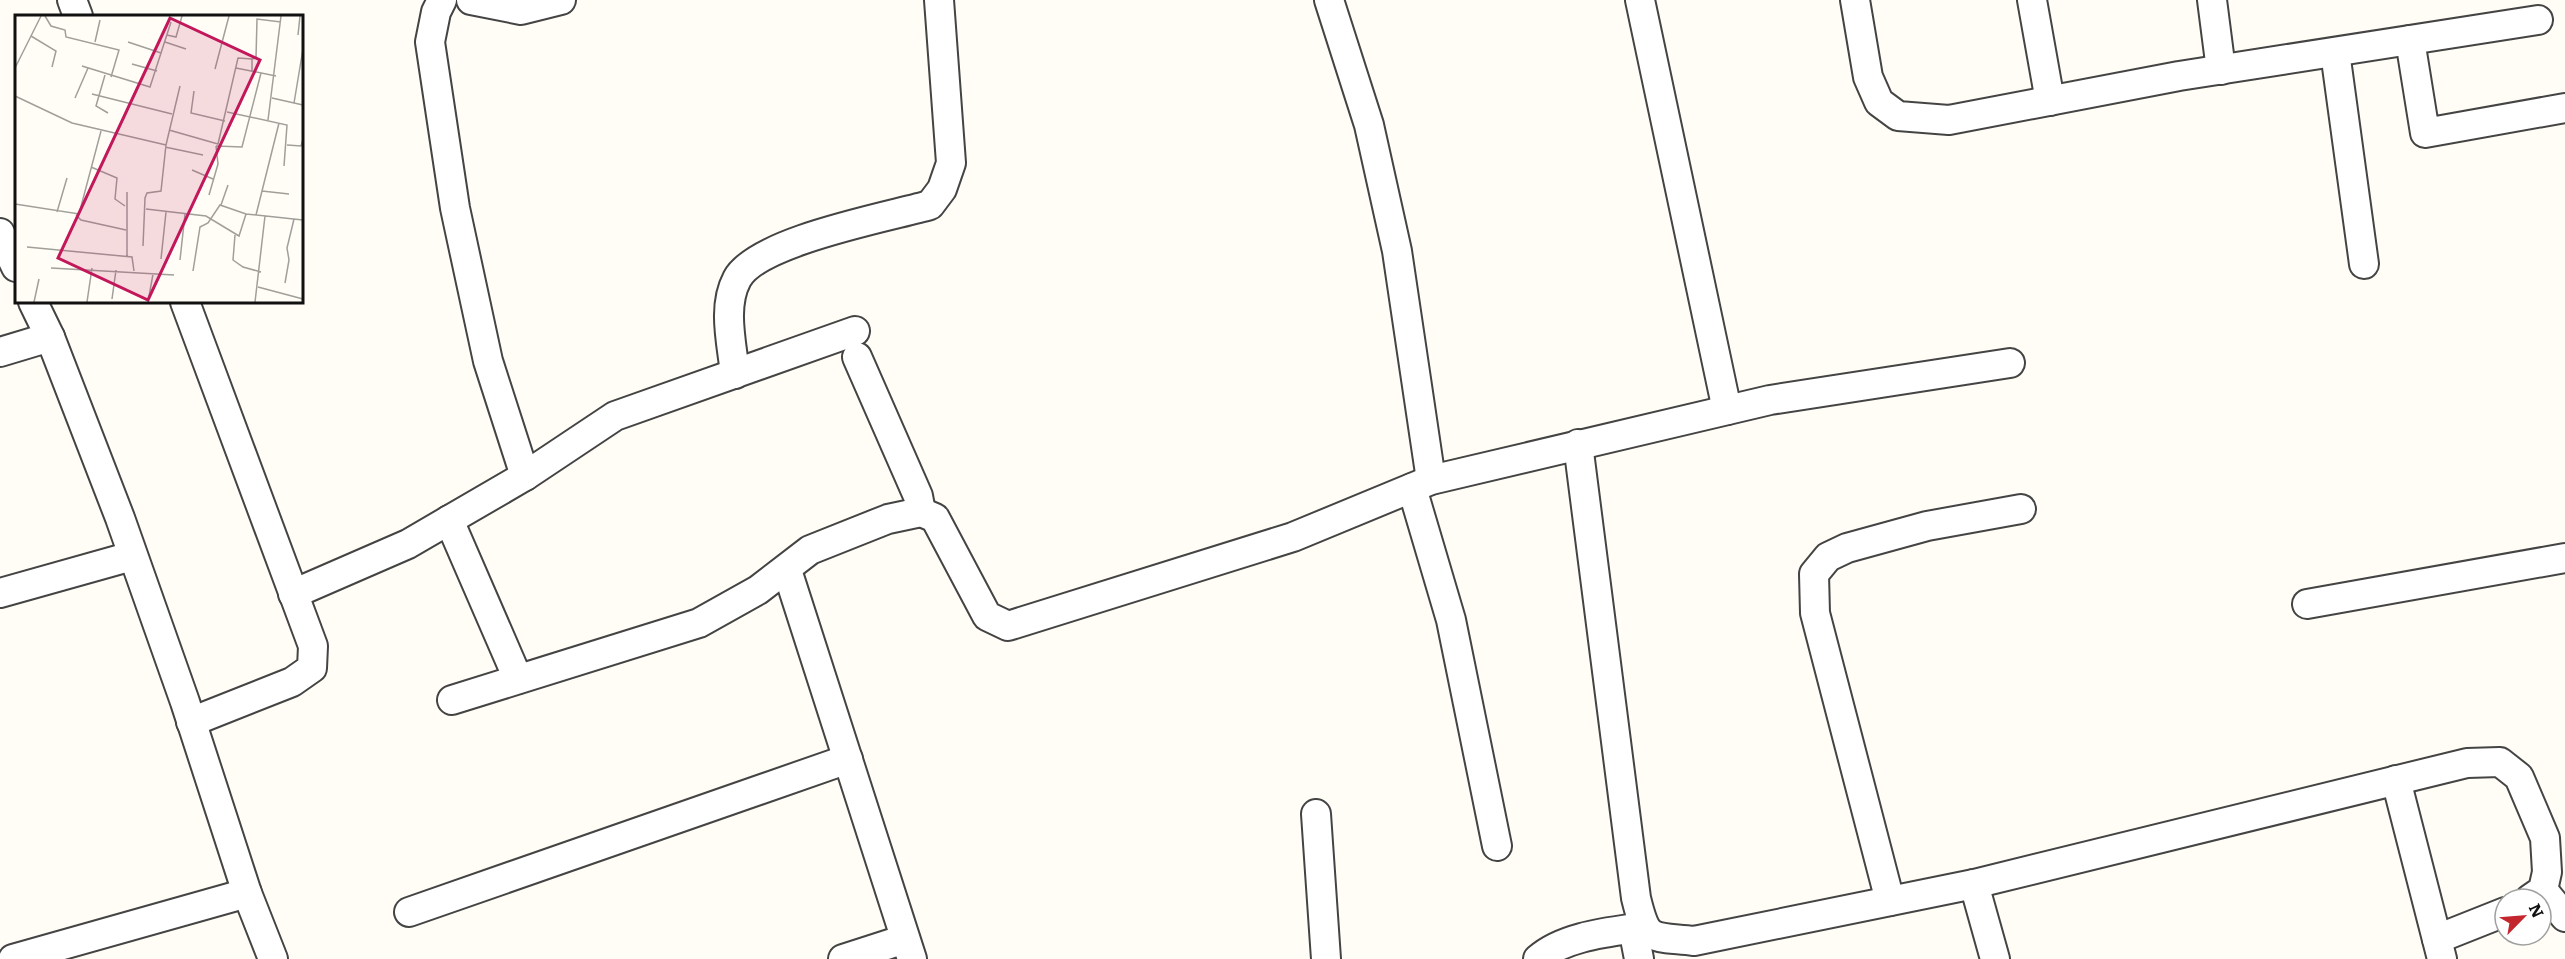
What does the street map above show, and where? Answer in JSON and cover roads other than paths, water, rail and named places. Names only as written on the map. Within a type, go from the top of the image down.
[{"type":"street","points":[[72,0],[78,15]]},
{"type":"street","points":[[442,0],[435,12],[430,42],[456,208],[488,362],[525,476]]},
{"type":"street","points":[[471,0],[520,10],[561,0]]},
{"type":"street","points":[[735,374],[728,311],[737,279],[752,261],[804,239],[930,205],[942,189],[951,163],[939,0]]},
{"type":"street","points":[[1329,0],[1370,125],[1397,251],[1421,484],[1497,846]]},
{"type":"street","points":[[1640,0],[1727,410]]},
{"type":"street","points":[[1855,0],[1868,77],[1879,102],[1898,116],[1949,120],[2221,70],[2538,20]]},
{"type":"street","points":[[2032,0],[2050,101]]},
{"type":"street","points":[[2212,0],[2221,70]]},
{"type":"street","points":[[2410,40],[2425,133],[2565,108]]},
{"type":"street","points":[[2335,52],[2364,264]]},
{"type":"street","points":[[0,233],[15,265]]},
{"type":"street","points":[[33,303],[50,337],[132,556],[191,722],[247,893],[273,959]]},
{"type":"street","points":[[185,303],[312,646],[312,668],[292,682],[191,722]]},
{"type":"street","points":[[0,352],[50,337]]},
{"type":"street","points":[[293,594],[408,544],[525,476],[615,416],[735,374],[856,344],[918,496],[921,512]]},
{"type":"street","points":[[452,700],[699,623],[758,590],[787,570],[810,550],[888,519],[921,512],[935,518],[987,616],[1008,626],[1293,537],[1421,484],[1578,444],[1770,400],[2010,363]]},
{"type":"street","points":[[1578,444],[1636,898],[1639,959]]},
{"type":"street","points":[[1890,901],[1815,613],[1814,574],[1828,557],[1847,548],[1927,526],[2021,509]]},
{"type":"street","points":[[449,520],[518,680]]},
{"type":"street","points":[[0,593],[132,556]]},
{"type":"street","points":[[2307,604],[2565,558]]},
{"type":"street","points":[[787,570],[909,949],[843,959]]},
{"type":"street","points":[[409,912],[848,759]]},
{"type":"street","points":[[1538,959],[1545,953],[1573,940],[1638,928],[1654,937],[1694,941],[1974,884],[2467,763],[2500,762],[2519,777],[2545,838],[2547,872],[2540,887]]},
{"type":"street","points":[[2396,780],[2440,949],[2493,919]]},
{"type":"street","points":[[1317,814],[1326,959]]},
{"type":"street","points":[[1974,884],[1995,959]]},
{"type":"street","points":[[13,959],[247,893]]},
{"type":"street","points":[[2553,907],[2565,917]]}]
